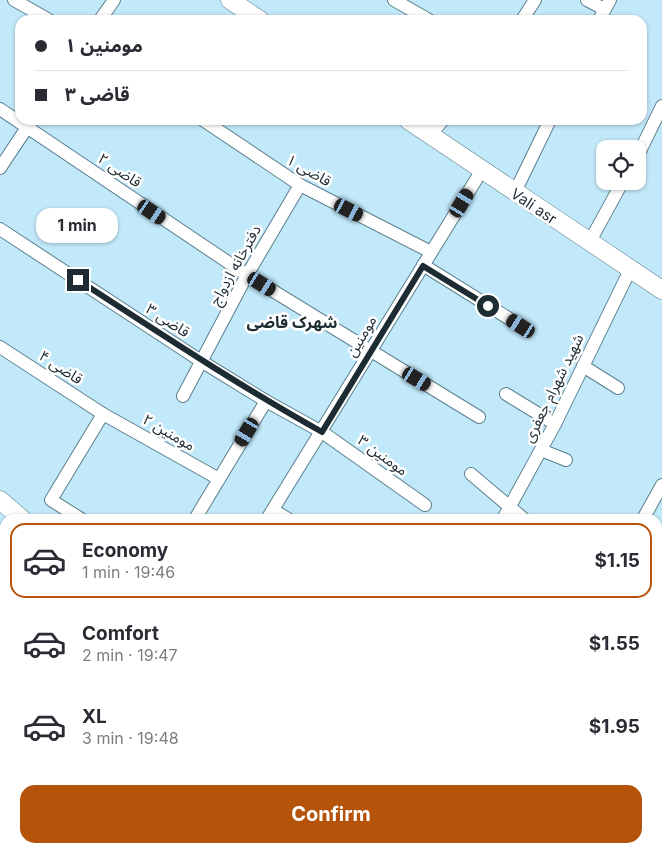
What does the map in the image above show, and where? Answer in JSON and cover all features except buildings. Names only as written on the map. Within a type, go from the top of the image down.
[{"type":"main road","points":[[230,0],[252,15]]},
{"type":"main road","name":"Vali asr","points":[[415,125],[589,243],[662,290]]},
{"type":"main road","points":[[0,500],[16,514]]},
{"type":"street","points":[[14,0],[40,15]]},
{"type":"street","points":[[104,15],[114,0]]},
{"type":"street","points":[[394,0],[421,15]]},
{"type":"street","points":[[526,15],[536,0]]},
{"type":"street","points":[[587,0],[604,10]]},
{"type":"street","points":[[645,140],[662,106]]},
{"type":"street","name":"قاضی ۲","points":[[0,109],[15,116]]},
{"type":"street","points":[[0,168],[29,125]]},
{"type":"street","name":"قاضی ۲","points":[[31,125],[247,275],[370,351]]},
{"type":"street","name":"قاضی ۱","points":[[210,125],[300,185],[431,252]]},
{"type":"street","points":[[430,135],[439,125]]},
{"type":"street","points":[[515,192],[548,125]]},
{"type":"street","name":"مومنین","points":[[270,514],[482,170]]},
{"type":"street","name":"دفترخانه ازدواج","points":[[183,396],[247,275],[300,185]]},
{"type":"street","points":[[589,243],[618,190]]},
{"type":"street","name":"قاضی ۳","points":[[0,229],[201,361],[266,401],[322,432]]},
{"type":"street","points":[[423,266],[521,326]]},
{"type":"street","name":"شهید شهرام جعفری","points":[[506,514],[555,424],[630,270]]},
{"type":"street","name":"قاضی ۴","points":[[0,347],[103,414]]},
{"type":"street","points":[[370,351],[480,417]]},
{"type":"street","points":[[583,366],[618,388]]},
{"type":"street","points":[[506,394],[555,424]]},
{"type":"street","points":[[198,514],[266,401]]},
{"type":"street","points":[[73,514],[51,500],[103,414]]},
{"type":"street","name":"مومنین ۲","points":[[103,414],[219,479]]},
{"type":"street","name":"مومنین ۳","points":[[322,432],[425,505]]},
{"type":"street","points":[[541,450],[566,460]]},
{"type":"street","points":[[470,474],[519,514]]},
{"type":"street","points":[[647,514],[662,485]]},
{"type":"district","name":"شهرک قاضی","points":[[292,322]]},
{"type":"route","points":[[78,280],[201,361],[266,401],[322,432],[423,266],[488,306]]}]
